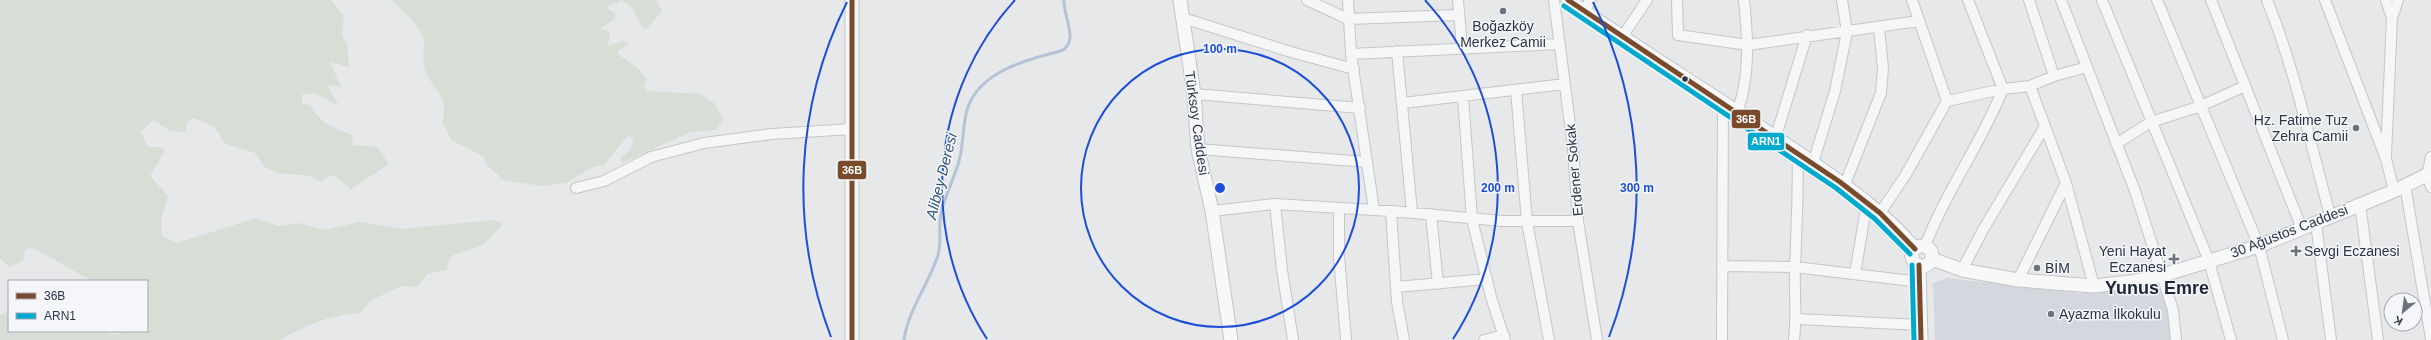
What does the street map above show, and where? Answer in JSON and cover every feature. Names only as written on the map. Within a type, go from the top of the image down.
[{"type":"main road","points":[[852,0],[852,340]]},
{"type":"main road","name":"Türksoy Caddesi","points":[[1180,0],[1194,94],[1198,149],[1212,211],[1231,340]]},
{"type":"main road","points":[[1568,0],[1587,6],[1622,37],[1723,102],[1738,110],[1845,184],[1920,247],[1932,252],[1932,259],[1925,266],[1919,265]]},
{"type":"main road","name":"30 Ağustos Caddesi","points":[[1932,259],[1962,270],[2018,280],[2094,286],[2130,282],[2163,275],[2259,246],[2429,174]]},
{"type":"main road","points":[[1920,247],[1913,258],[1919,265],[1921,340]]},
{"type":"street","points":[[1307,0],[1348,19],[1458,15]]},
{"type":"street","points":[[1348,0],[1351,54],[1374,210]]},
{"type":"street","points":[[1458,0],[1458,15],[1462,47]]},
{"type":"street","name":"Erdener Sokak","points":[[1554,0],[1573,148],[1578,221],[1597,340]]},
{"type":"street","points":[[1622,37],[1647,0]]},
{"type":"street","points":[[1677,0],[1678,35],[1748,45],[1807,35],[1847,32],[1919,21]]},
{"type":"street","points":[[1738,110],[1744,92],[1748,45],[1744,0]]},
{"type":"street","points":[[1813,163],[1834,97],[1847,32],[1842,0]]},
{"type":"street","points":[[1912,0],[1947,101]]},
{"type":"street","points":[[1920,247],[1937,213],[1985,129],[2003,88],[1968,0]]},
{"type":"street","points":[[2029,0],[2054,76]]},
{"type":"street","points":[[2061,0],[2135,191],[2173,310],[2176,340]]},
{"type":"street","points":[[2102,0],[2209,261],[2231,340]]},
{"type":"street","points":[[2157,0],[2259,246],[2283,340]]},
{"type":"street","points":[[2211,0],[2302,229]]},
{"type":"street","points":[[2267,0],[2279,30],[2298,94],[2330,215]]},
{"type":"street","points":[[2325,0],[2386,159],[2399,188],[2431,339]]},
{"type":"street","points":[[2386,0],[2392,18]]},
{"type":"street","points":[[2386,159],[2392,18],[2398,0]]},
{"type":"street","points":[[1183,18],[1291,52],[1354,69]]},
{"type":"street","points":[[1845,184],[1881,93],[1883,68],[1879,28]]},
{"type":"street","points":[[1776,136],[1807,35]]},
{"type":"street","points":[[1351,54],[1462,47],[1559,44]]},
{"type":"street","points":[[1397,51],[1412,212]]},
{"type":"street","points":[[1880,213],[1905,176],[1947,101],[2003,88],[2030,86],[2054,76],[2087,67]]},
{"type":"street","points":[[1403,103],[1564,84]]},
{"type":"street","points":[[2030,86],[2066,183],[2094,286]]},
{"type":"street","points":[[2116,144],[2151,122],[2201,106],[2245,86]]},
{"type":"street","points":[[1516,90],[1527,222],[1549,340]]},
{"type":"street","points":[[1194,94],[1360,108]]},
{"type":"street","points":[[1463,97],[1472,219],[1487,279],[1505,337],[1484,340]]},
{"type":"street","points":[[1722,340],[1723,102]]},
{"type":"street","points":[[1962,270],[1984,228],[2045,126]]},
{"type":"street","points":[[576,188],[604,181],[651,157],[704,143],[772,134],[852,129]]},
{"type":"street","points":[[1198,149],[1367,162]]},
{"type":"street","points":[[1794,340],[1796,319],[1795,267],[1799,211],[1798,151]]},
{"type":"street","points":[[2431,157],[2429,174],[2431,187]]},
{"type":"street","points":[[2018,280],[2066,183]]},
{"type":"street","points":[[1855,274],[1867,202]]},
{"type":"street","points":[[1212,211],[1275,204],[1412,212],[1472,219],[1527,222],[1578,221]]},
{"type":"street","points":[[1275,204],[1282,270],[1293,340]]},
{"type":"street","points":[[2360,204],[2378,340]]},
{"type":"street","points":[[1340,208],[1339,257],[1346,340]]},
{"type":"street","points":[[1391,211],[1396,288],[1404,340]]},
{"type":"street","points":[[1431,214],[1438,284]]},
{"type":"street","points":[[2316,223],[2331,340]]},
{"type":"street","points":[[1722,266],[1795,267],[1920,282]]},
{"type":"street","points":[[1396,288],[1487,279]]},
{"type":"street","points":[[1796,319],[1920,325]]},
{"type":"shaded area","points":[[0,0],[331,0],[344,16],[342,36],[347,44],[349,67],[330,62],[341,87],[327,85],[339,106],[314,93],[301,95],[303,104],[310,105],[323,121],[352,135],[353,145],[377,147],[389,164],[351,189],[336,177],[330,175],[321,182],[311,176],[278,173],[266,168],[255,153],[226,144],[213,126],[194,118],[187,122],[186,132],[170,131],[153,120],[141,132],[148,147],[162,147],[165,151],[150,176],[168,196],[161,220],[162,236],[177,243],[256,218],[278,226],[298,223],[324,230],[360,222],[401,229],[493,220],[503,224],[483,245],[451,256],[446,270],[427,274],[417,287],[401,286],[370,301],[361,313],[319,321],[280,340],[0,340],[0,315],[8,311],[8,332],[103,332],[114,335],[122,332],[148,332],[148,280],[88,279],[34,248],[25,249],[23,260],[10,267],[0,259]]},
{"type":"shaded area","points":[[391,0],[621,0],[606,8],[615,13],[615,19],[600,29],[610,31],[608,46],[622,41],[630,44],[618,51],[619,55],[639,69],[647,79],[644,86],[647,91],[700,94],[714,103],[724,120],[715,130],[691,132],[622,163],[621,158],[631,149],[633,140],[629,134],[604,165],[595,166],[566,183],[541,186],[504,180],[488,166],[483,156],[451,140],[442,121],[444,104],[438,91],[426,73],[424,65],[424,42],[422,35],[412,20]]},
{"type":"shaded area","points":[[622,0],[656,0],[662,11],[647,29],[642,27],[632,8]]},
{"type":"shaded area","name":"Ayazma İlkokulu","points":[[1947,278],[2079,293],[2163,288],[2173,340],[1935,340],[1933,283]]},
{"type":"waterway","name":"Alibey Deresi","points":[[904,340],[910,318],[938,255],[940,244],[941,213],[959,161],[968,107],[974,95],[983,84],[1007,68],[1034,58],[1061,51],[1067,47],[1070,35],[1064,0]]},
{"type":"transit line","name":"36B","points":[[852,0],[852,340]]},
{"type":"transit line","name":"36B","points":[[1568,0],[1840,182],[1880,213],[1915,249]]},
{"type":"transit line","name":"ARN1","points":[[1564,6],[1836,188],[1875,219],[1910,254]]},
{"type":"transit line","name":"ARN1","points":[[1912,265],[1914,340]]},
{"type":"transit line","name":"36B","points":[[1919,265],[1921,340]]},
{"type":"place","name":"Boğazköy Merkez Camii","points":[[1503,11]]},
{"type":"place","name":"Hz. Fatime Tuz Zehra Camii","points":[[2356,128]]},
{"type":"place","name":"Sevgi Eczanesi","points":[[2296,251]]},
{"type":"place","name":"Yeni Hayat Eczanesi","points":[[2174,259]]},
{"type":"place","name":"BİM","points":[[2037,268]]},
{"type":"place","name":"Ayazma İlkokulu","points":[[2051,314]]},
{"type":"district","name":"Yunus Emre","points":[[2157,288]]}]
